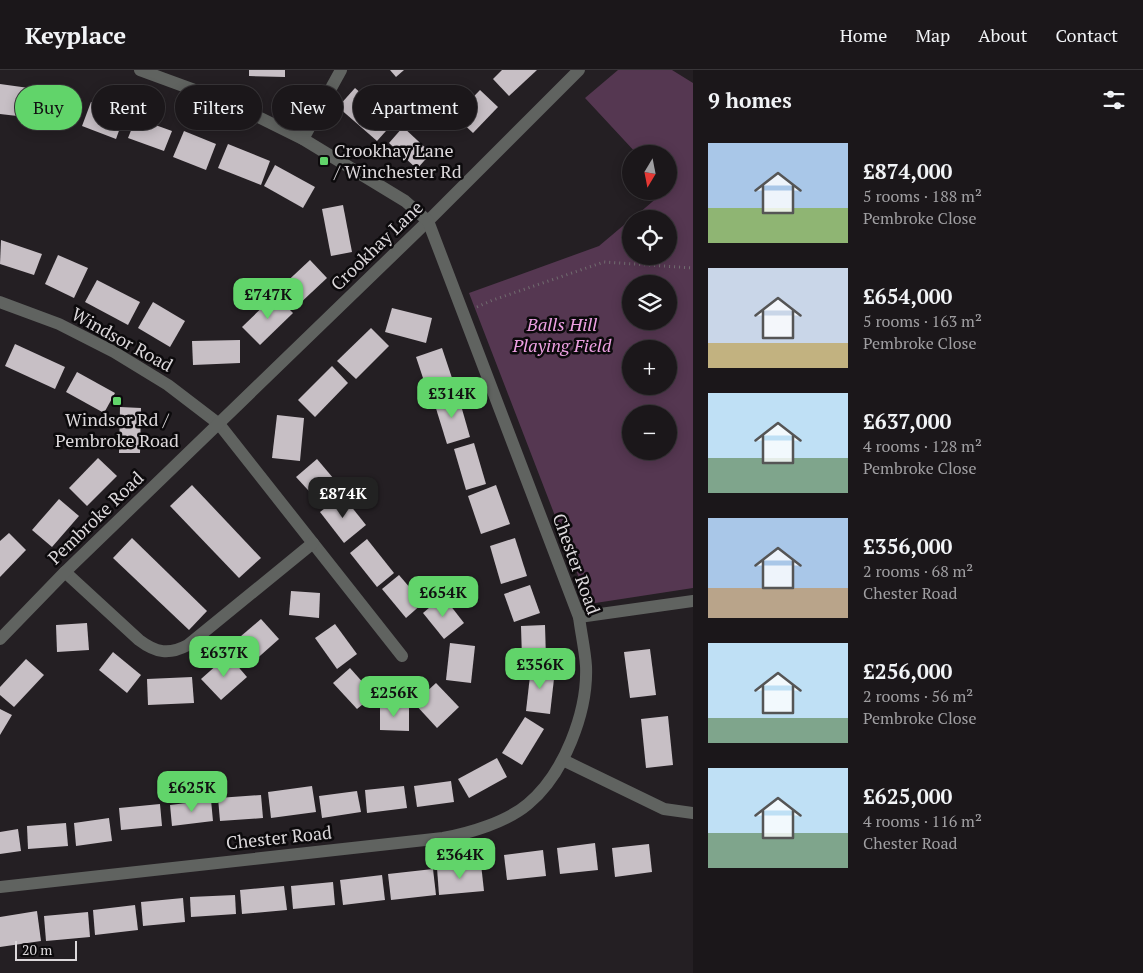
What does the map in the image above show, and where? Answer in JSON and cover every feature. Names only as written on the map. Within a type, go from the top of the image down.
[{"type":"street","points":[[140,70],[230,103],[303,139],[405,201],[428,221]]},
{"type":"street","points":[[303,139],[341,70]]},
{"type":"street","name":"Crookhay Lane","points":[[218,424],[428,221],[579,70]]},
{"type":"street","name":"Chester Road","points":[[0,887],[461,835],[495,823],[528,805],[547,783],[562,760],[573,738],[585,690],[586,666],[578,617],[428,221]]},
{"type":"street","name":"Windsor Road","points":[[0,302],[59,324],[114,352],[168,384],[218,424],[402,656]]},
{"type":"street","name":"Pembroke Road","points":[[0,639],[65,572],[218,424]]},
{"type":"street","points":[[65,572],[148,647],[168,652],[179,650],[188,645],[313,543]]},
{"type":"street","points":[[578,617],[693,601]]},
{"type":"street","points":[[562,760],[664,809],[693,813]]},
{"type":"path","points":[[462,311],[604,262],[693,268]]},
{"type":"green space","name":"Balls Hill Playing Field","points":[[618,70],[672,70],[693,83],[693,588],[589,604],[469,293],[599,246],[622,227],[622,265],[677,265],[677,210],[643,210],[654,200],[678,200],[678,145],[629,145],[585,98]]},
{"type":"building","points":[[249,70],[285,70],[285,77],[249,76]]},
{"type":"building","points":[[390,70],[404,70],[396,77]]},
{"type":"building","points":[[502,70],[537,70],[509,96],[493,79]]},
{"type":"building","points":[[0,84],[15,86],[15,116],[0,114]]},
{"type":"building","points":[[353,90],[353,120],[343,111],[343,101]]},
{"type":"building","points":[[480,90],[498,107],[477,129],[477,93]]},
{"type":"building","points":[[91,102],[92,102],[92,130],[82,126]]},
{"type":"building","points":[[165,128],[172,131],[164,151],[128,138],[131,130],[165,130]]},
{"type":"building","points":[[92,130],[119,130],[116,139]]},
{"type":"building","points":[[364,130],[387,130],[377,141]]},
{"type":"building","points":[[400,130],[406,130],[431,153],[417,169],[389,143]]},
{"type":"building","points":[[184,131],[216,144],[206,170],[173,157]]},
{"type":"building","points":[[228,144],[270,161],[261,185],[218,168]]},
{"type":"building","points":[[275,165],[315,187],[303,208],[264,186]]},
{"type":"building","points":[[343,205],[352,252],[331,256],[322,209]]},
{"type":"building","points":[[1,240],[42,254],[34,275],[0,264]]},
{"type":"building","points":[[58,255],[88,268],[74,298],[45,284]]},
{"type":"building","points":[[310,260],[327,278],[296,307],[279,289]]},
{"type":"building","points":[[97,280],[140,302],[128,325],[85,302]]},
{"type":"building","points":[[275,295],[293,313],[260,345],[242,327]]},
{"type":"building","points":[[153,302],[185,321],[170,347],[138,328]]},
{"type":"building","points":[[392,308],[432,318],[426,343],[385,332]]},
{"type":"building","points":[[371,328],[389,346],[356,379],[337,361]]},
{"type":"building","points":[[240,340],[240,363],[193,365],[192,341]]},
{"type":"building","points":[[15,344],[65,367],[55,389],[5,366]]},
{"type":"building","points":[[442,348],[455,387],[429,396],[416,357]]},
{"type":"building","points":[[332,366],[348,383],[315,417],[298,400]]},
{"type":"building","points":[[77,372],[115,393],[104,413],[66,392]]},
{"type":"building","points":[[458,395],[470,437],[447,444],[434,402]]},
{"type":"building","points":[[120,407],[141,408],[140,453],[119,453]]},
{"type":"building","points":[[277,415],[304,418],[300,461],[272,458]]},
{"type":"building","points":[[474,443],[486,484],[466,490],[454,449]]},
{"type":"building","points":[[98,458],[117,476],[87,506],[69,488]]},
{"type":"building","points":[[317,459],[339,485],[319,502],[296,477]]},
{"type":"building","points":[[192,485],[261,558],[239,578],[170,506]]},
{"type":"building","points":[[496,485],[510,524],[481,534],[468,496]]},
{"type":"building","points":[[342,495],[366,525],[344,543],[320,512]]},
{"type":"building","points":[[59,499],[79,516],[52,547],[32,530]]},
{"type":"building","points":[[9,533],[26,550],[0,577],[0,541]]},
{"type":"building","points":[[132,538],[207,611],[189,630],[113,558]]},
{"type":"building","points":[[515,538],[527,576],[501,584],[490,546]]},
{"type":"building","points":[[367,539],[394,573],[377,587],[350,553]]},
{"type":"building","points":[[399,575],[423,603],[406,618],[382,589]]},
{"type":"building","points":[[530,585],[540,613],[514,622],[504,594]]},
{"type":"building","points":[[291,591],[320,593],[319,618],[289,615]]},
{"type":"building","points":[[443,596],[464,623],[444,639],[423,613]]},
{"type":"building","points":[[261,619],[279,639],[252,663],[234,642]]},
{"type":"building","points":[[87,623],[89,650],[57,652],[56,625]]},
{"type":"building","points":[[335,624],[357,654],[337,669],[315,638]]},
{"type":"building","points":[[545,625],[546,659],[522,659],[521,626]]},
{"type":"building","points":[[450,643],[475,646],[471,683],[446,680]]},
{"type":"building","points":[[650,649],[656,695],[630,698],[624,652]]},
{"type":"building","points":[[113,652],[141,675],[127,693],[99,670]]},
{"type":"building","points":[[228,655],[247,677],[221,700],[201,679]]},
{"type":"building","points":[[26,659],[44,675],[14,707],[0,695],[0,687]]},
{"type":"building","points":[[531,667],[555,670],[550,714],[526,711]]},
{"type":"building","points":[[350,668],[374,695],[357,709],[333,683]]},
{"type":"building","points":[[192,677],[194,703],[148,705],[147,679]]},
{"type":"building","points":[[436,683],[459,707],[437,728],[414,703]]},
{"type":"building","points":[[380,705],[409,706],[409,731],[380,730]]},
{"type":"building","points":[[0,709],[12,715],[0,735]]},
{"type":"building","points":[[668,716],[673,765],[646,768],[641,719]]},
{"type":"building","points":[[525,717],[544,729],[522,765],[502,753]]},
{"type":"building","points":[[497,758],[507,777],[469,798],[458,779]]},
{"type":"building","points":[[451,781],[454,802],[417,807],[414,786]]},
{"type":"building","points":[[312,786],[316,812],[271,818],[268,792]]},
{"type":"building","points":[[404,786],[407,808],[367,813],[365,790]]},
{"type":"building","points":[[357,791],[361,812],[322,818],[319,796]]},
{"type":"building","points":[[261,795],[263,818],[220,821],[218,798]]},
{"type":"building","points":[[211,800],[213,821],[172,826],[170,805]]},
{"type":"building","points":[[160,804],[162,826],[121,830],[119,808]]},
{"type":"building","points":[[109,818],[112,841],[76,846],[74,823]]},
{"type":"building","points":[[66,823],[68,846],[28,849],[27,826]]},
{"type":"building","points":[[18,829],[21,851],[0,854],[0,832]]},
{"type":"building","points":[[595,843],[598,870],[560,874],[557,848]]},
{"type":"building","points":[[649,844],[652,872],[615,877],[612,848]]},
{"type":"building","points":[[543,850],[546,876],[507,880],[504,855]]},
{"type":"building","points":[[481,864],[484,891],[439,895],[437,868]]},
{"type":"building","points":[[433,869],[436,895],[391,900],[388,874]]},
{"type":"building","points":[[382,875],[385,900],[343,905],[340,880]]},
{"type":"building","points":[[333,882],[335,905],[293,909],[291,886]]},
{"type":"building","points":[[284,886],[287,910],[242,914],[240,890]]},
{"type":"building","points":[[235,895],[236,914],[191,917],[190,897]]},
{"type":"building","points":[[183,898],[185,922],[143,926],[141,902]]},
{"type":"building","points":[[135,905],[138,930],[95,935],[93,910]]},
{"type":"building","points":[[37,911],[41,941],[0,947],[0,917]]},
{"type":"building","points":[[88,912],[90,937],[46,941],[44,916]]},
{"type":"place","name":"Crookhay Lane / Winchester Rd","points":[[324,161]]},
{"type":"place","name":"Windsor Rd / Pembroke Road","points":[[117,401]]}]
